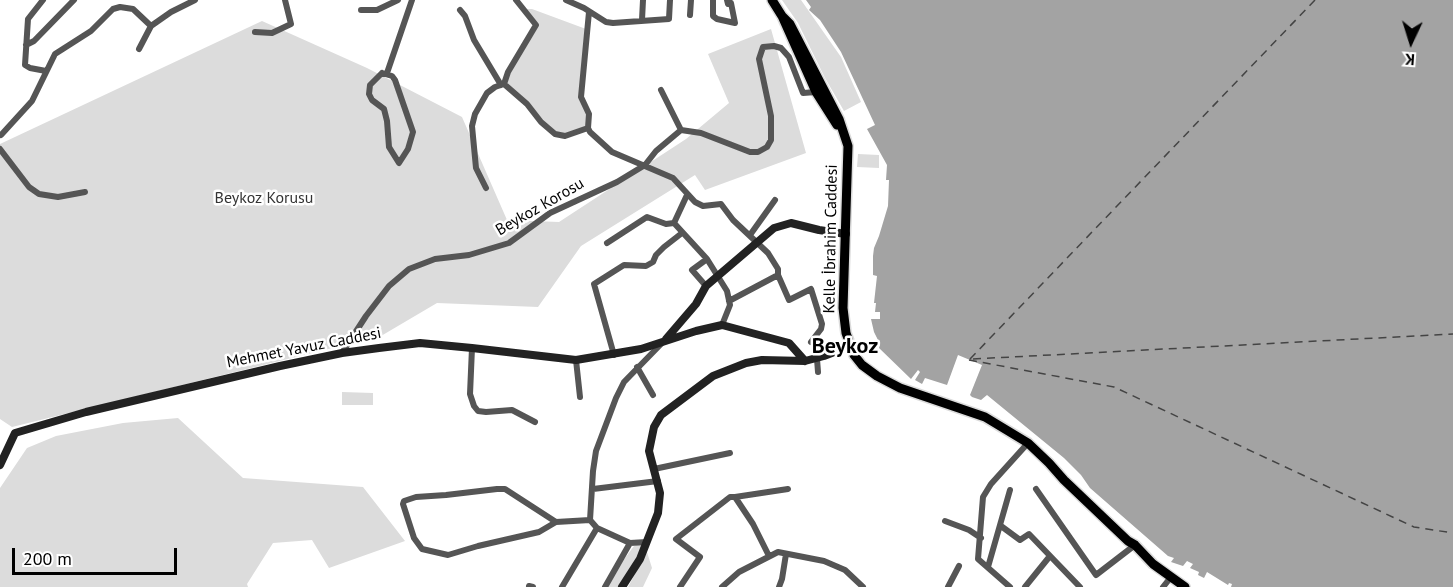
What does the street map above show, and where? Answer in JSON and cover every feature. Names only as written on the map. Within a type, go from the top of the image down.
[{"type":"main road","name":"Kelle İbrahim Caddesi","points":[[772,0],[790,24],[839,119],[848,153],[843,308],[844,326],[850,346]]},
{"type":"main road","name":"Kelle İbrahim Caddesi","points":[[782,15],[816,92],[843,134]]},
{"type":"main road","points":[[850,346],[862,364],[885,380],[906,391],[985,417],[1028,443],[1153,564],[1185,587]]},
{"type":"street","points":[[43,0],[28,19],[26,66],[46,71]]},
{"type":"street","points":[[26,45],[34,41],[74,0]]},
{"type":"street","points":[[139,49],[151,26],[171,12],[195,0]]},
{"type":"street","points":[[255,32],[272,33],[291,24],[285,0]]},
{"type":"street","points":[[361,10],[377,10],[398,0]]},
{"type":"street","points":[[387,74],[412,0]]},
{"type":"street","points":[[486,188],[476,168],[472,126],[475,114],[487,93],[502,84],[536,25],[516,0]]},
{"type":"street","points":[[566,0],[606,22],[669,18],[670,0]]},
{"type":"street","points":[[589,0],[580,98],[589,114],[588,128],[612,152],[673,178],[687,195],[703,206],[721,204],[733,220],[768,253],[778,269],[778,275],[789,300],[811,289],[822,324],[811,342]]},
{"type":"street","points":[[642,20],[643,0]]},
{"type":"street","points":[[690,15],[691,0]]},
{"type":"street","points":[[713,0],[713,16],[717,19],[735,22],[731,3],[728,4],[727,0]]},
{"type":"street","points":[[0,135],[32,101],[55,54],[91,31],[113,9],[120,7],[133,9],[151,26]]},
{"type":"street","points":[[460,10],[465,16],[474,40],[502,84],[527,104],[541,122],[555,134],[565,136],[588,128]]},
{"type":"street","points":[[661,90],[681,130],[700,133],[750,152],[758,152],[767,147],[771,140],[771,116],[759,59],[763,47],[781,48],[789,57],[803,93],[816,92]]},
{"type":"street","points":[[387,74],[392,76],[400,91],[404,111],[413,132],[408,149],[399,163],[389,147],[384,109],[370,97],[368,90],[377,76],[387,74]]},
{"type":"street","name":"Beykoz Korosu","points":[[342,353],[389,286],[409,269],[435,259],[469,255],[509,243],[550,213],[617,182],[645,165],[681,130]]},
{"type":"street","points":[[0,149],[29,188],[39,194],[58,197],[85,192]]},
{"type":"street","points":[[674,223],[687,195]]},
{"type":"street","points":[[750,235],[775,200]]},
{"type":"street","points":[[607,243],[647,217],[666,224],[674,223]]},
{"type":"street","points":[[674,223],[707,259],[727,291],[730,305],[722,325]]},
{"type":"street","points":[[647,542],[630,543],[597,528],[590,520],[596,452],[624,382],[665,341],[696,304],[706,286],[774,228],[790,223],[846,234]]},
{"type":"street","points":[[614,355],[594,284],[624,266],[646,266],[653,262],[664,247],[682,233]]},
{"type":"street","points":[[706,286],[692,270],[707,259]]},
{"type":"street","points":[[729,301],[778,275]]},
{"type":"street","name":"Mehmet Yavuz Caddesi","points":[[0,465],[15,433],[97,410],[342,353],[420,344],[576,360],[641,349],[722,325],[789,343],[805,361]]},
{"type":"street","points":[[622,587],[640,560],[661,502],[658,481],[649,451],[650,439],[657,421],[677,402],[713,376],[746,363],[762,360],[805,361],[850,346]]},
{"type":"street","points":[[472,348],[470,394],[478,411],[512,410],[535,422]]},
{"type":"street","points":[[817,358],[818,372]]},
{"type":"street","points":[[576,360],[580,398]]},
{"type":"street","points":[[637,367],[653,395]]},
{"type":"street","points":[[1010,587],[978,559],[983,497],[991,484],[1028,443]]},
{"type":"street","points":[[654,469],[730,453]]},
{"type":"street","points":[[593,489],[658,481]]},
{"type":"street","points":[[556,522],[505,489],[416,497],[404,501],[403,504],[414,538],[422,549],[448,555],[539,532],[556,522],[590,520]]},
{"type":"street","points":[[680,587],[700,557],[676,539],[725,500],[788,489]]},
{"type":"street","points":[[1036,489],[1096,575],[1135,545]]},
{"type":"street","points":[[988,567],[1010,490]]},
{"type":"street","points":[[735,497],[753,524],[769,556]]},
{"type":"street","points":[[945,521],[969,530],[981,538]]},
{"type":"street","points":[[1000,526],[1020,540],[1029,534],[1080,587]]},
{"type":"street","points":[[562,587],[597,528]]},
{"type":"street","points":[[605,587],[630,543]]},
{"type":"street","points":[[722,587],[739,572],[778,552],[824,561],[844,570],[863,587]]},
{"type":"street","points":[[779,587],[786,554]]},
{"type":"street","points":[[1025,587],[1050,556]]},
{"type":"street","points":[[948,587],[959,566]]},
{"type":"street","points":[[1163,587],[1171,577]]},
{"type":"green space","points":[[782,0],[801,0],[841,57],[861,102],[844,111],[798,23]]},
{"type":"green space","points":[[526,9],[532,9],[586,29],[580,98],[588,113],[586,127],[565,135],[555,133],[505,84],[536,25]]},
{"type":"green space","name":"Beykoz Korusu","points":[[262,21],[367,68],[462,117],[507,220],[559,222],[686,139],[729,103],[708,54],[771,29],[806,153],[705,190],[695,175],[581,246],[538,307],[437,303],[381,336],[12,427],[0,419],[0,144]]},
{"type":"green space","points":[[858,154],[879,155],[879,168],[857,167]]},
{"type":"green space","points":[[342,392],[373,393],[373,405],[342,405]]},
{"type":"green space","points":[[178,418],[243,478],[363,487],[405,541],[329,568],[312,540],[273,543],[247,584],[248,587],[0,587],[0,488],[27,448],[56,436],[123,423]]},
{"type":"green space","points":[[642,543],[640,551],[618,587],[608,587],[619,566],[634,546]]},
{"type":"green space","points":[[647,552],[652,568],[643,587],[628,587]]},
{"type":"shaded area","points":[[806,0],[1453,0],[1453,587],[1231,587],[1232,584],[1228,585],[1207,572],[1204,578],[1198,575],[1199,572],[1190,568],[1193,564],[1187,561],[1183,566],[1171,562],[1174,558],[1168,556],[1090,488],[1064,458],[987,395],[981,400],[972,397],[970,395],[982,365],[958,355],[947,385],[925,378],[922,384],[915,380],[920,372],[918,370],[911,379],[879,348],[880,344],[871,319],[880,319],[880,312],[875,312],[876,303],[874,303],[877,276],[873,275],[873,256],[888,206],[887,165],[867,129],[875,125],[841,52],[820,20],[809,10],[811,7]]},
{"type":"ferry route","points":[[970,359],[1315,0]]},
{"type":"ferry route","points":[[973,359],[1453,334]]},
{"type":"ferry route","points":[[969,360],[1114,387],[1414,527],[1453,533]]},
{"type":"district","name":"Beykoz","points":[[845,347]]}]
